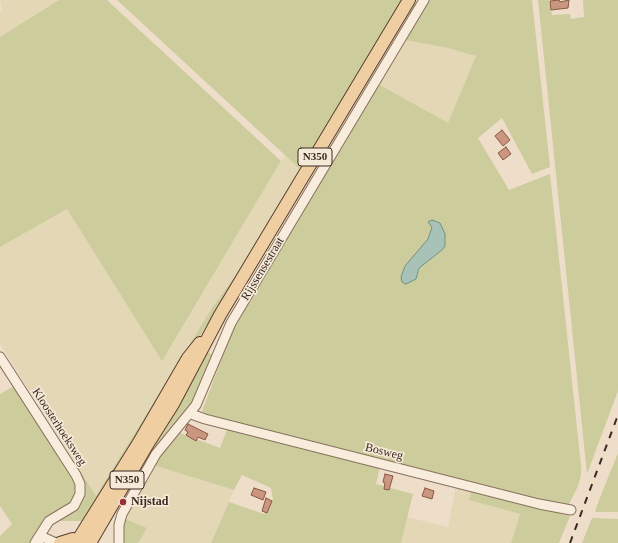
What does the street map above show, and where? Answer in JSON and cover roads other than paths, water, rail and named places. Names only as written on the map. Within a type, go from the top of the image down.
[{"type":"main road","name":"Rijssensestraat","points":[[94,543],[103,512],[188,358],[220,315],[409,0]]},
{"type":"main road","name":"Rijssensestraat","points":[[77,541],[103,512]]},
{"type":"main road","points":[[60,543],[77,541]]},
{"type":"street","name":"Rijssensestraat","points":[[119,543],[119,524],[122,514],[156,454],[191,414],[231,323],[424,0]]},
{"type":"street","name":"Kloosterhoeksweg","points":[[0,357],[76,475],[80,484],[80,494],[74,506],[48,521],[38,541]]},
{"type":"street","name":"Bosweg","points":[[191,414],[250,431],[571,510]]},
{"type":"street","points":[[38,541],[45,538],[56,543]]},
{"type":"railway","points":[[570,543],[618,415]]},
{"type":"place","name":"Nijstad","points":[[123,502]]}]
